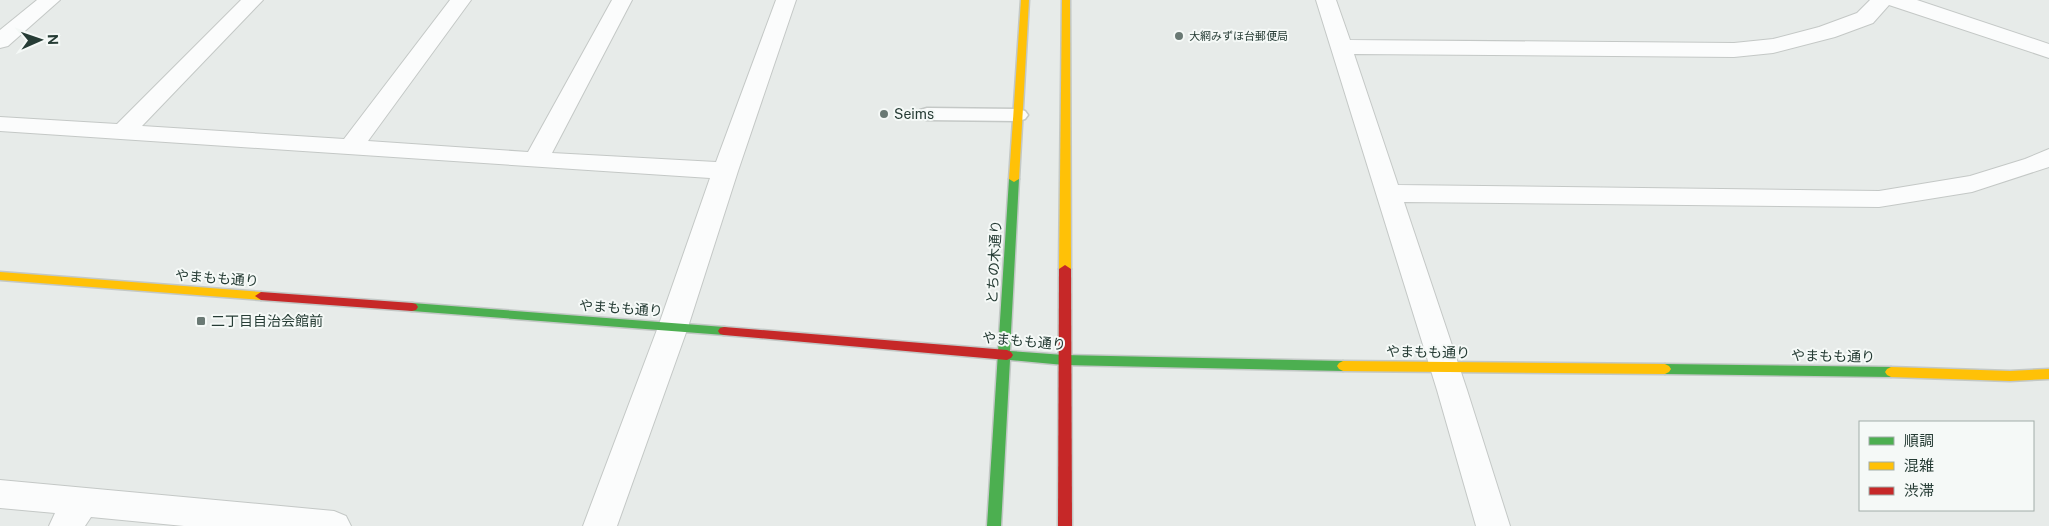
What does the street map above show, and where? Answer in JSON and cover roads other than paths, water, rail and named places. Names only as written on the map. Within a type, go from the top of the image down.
[{"type":"street","points":[[0,41],[50,0]]},
{"type":"street","points":[[122,132],[253,0]]},
{"type":"street","points":[[351,148],[461,0]]},
{"type":"street","points":[[536,160],[622,0]]},
{"type":"street","points":[[600,526],[673,327],[725,171],[786,0]]},
{"type":"street","name":"とちの木通り","points":[[994,526],[1025,0]]},
{"type":"street","points":[[1065,526],[1066,0]]},
{"type":"street","points":[[1326,0],[1493,526]]},
{"type":"street","points":[[1340,47],[1734,50],[1773,46],[1827,32],[1865,18],[1882,0]]},
{"type":"street","points":[[1896,0],[2049,51]]},
{"type":"street","points":[[0,124],[725,171]]},
{"type":"street","points":[[1387,193],[1879,199],[1972,184],[2034,165],[2049,158]]},
{"type":"street","name":"やまもも通り","points":[[0,276],[673,327],[1064,360],[1444,368],[1820,370],[2010,376],[2049,374]]},
{"type":"street","points":[[0,494],[75,514],[334,526]]},
{"type":"lane","points":[[927,114],[1018,115]]},
{"type":"place","name":"大網みずほ台郵便局","points":[[1179,36]]},
{"type":"place","name":"Seims","points":[[884,114]]},
{"type":"place","name":"二丁目自治会館前","points":[[201,321]]}]
